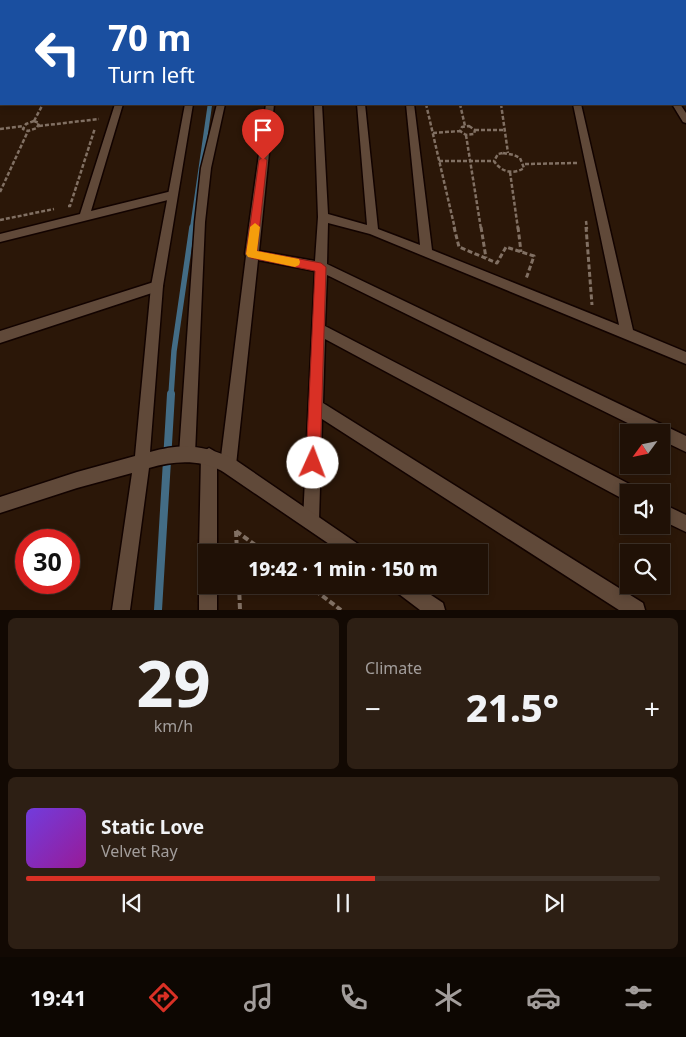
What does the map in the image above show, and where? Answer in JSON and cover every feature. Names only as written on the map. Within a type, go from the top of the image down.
[{"type":"street","points":[[84,217],[119,105]]},
{"type":"street","points":[[121,610],[150,460],[157,286],[188,105]]},
{"type":"street","points":[[183,455],[205,177],[221,105]]},
{"type":"street","points":[[228,465],[251,254],[270,105]]},
{"type":"street","points":[[310,521],[323,217],[318,105]]},
{"type":"street","points":[[361,105],[373,231]]},
{"type":"street","points":[[410,105],[426,254]]},
{"type":"street","points":[[577,105],[627,334]]},
{"type":"street","points":[[677,105],[686,120]]},
{"type":"street","points":[[0,238],[172,196]]},
{"type":"street","points":[[323,217],[373,231],[686,358]]},
{"type":"street","points":[[251,254],[321,267],[686,444]]},
{"type":"street","points":[[0,337],[157,286]]},
{"type":"street","points":[[318,329],[620,488]]},
{"type":"street","points":[[315,406],[636,610]]},
{"type":"street","points":[[1,507],[150,460],[183,455],[209,456],[228,465],[343,544]]},
{"type":"street","points":[[208,544],[209,456]]},
{"type":"street","points":[[670,516],[686,524]]},
{"type":"street","points":[[208,594],[208,610]]},
{"type":"street","points":[[414,594],[436,610]]},
{"type":"path","points":[[0,129],[23,126],[34,121],[42,105]]},
{"type":"path","points":[[426,105],[459,247],[497,262],[506,247],[534,256],[525,278],[534,282]]},
{"type":"path","points":[[460,105],[465,126]]},
{"type":"path","points":[[501,105],[508,153]]},
{"type":"path","points":[[0,220],[70,206],[101,111]]},
{"type":"path","points":[[0,192],[28,131],[39,126],[98,119]]},
{"type":"path","points":[[34,121],[38,122],[39,126]]},
{"type":"path","points":[[23,126],[28,131]]},
{"type":"path","points":[[460,131],[465,126]]},
{"type":"path","points":[[465,126],[475,130],[505,130]]},
{"type":"path","points":[[433,133],[460,131],[466,135],[474,134],[475,130]]},
{"type":"path","points":[[466,135],[486,258]]},
{"type":"path","points":[[494,161],[498,154],[508,153],[519,156],[525,164]]},
{"type":"path","points":[[440,161],[494,161]]},
{"type":"path","points":[[494,161],[499,168],[510,172],[521,171],[525,164]]},
{"type":"path","points":[[525,164],[582,163]]},
{"type":"path","points":[[510,172],[520,252]]},
{"type":"path","points":[[584,302],[592,305],[586,220]]},
{"type":"path","points":[[237,544],[236,531],[254,544]]},
{"type":"path","points":[[239,594],[240,610]]},
{"type":"path","points":[[320,594],[341,610]]},
{"type":"waterway","points":[[192,229],[210,105]]},
{"type":"waterway","points":[[171,395],[174,351],[192,227]]},
{"type":"waterway","points":[[158,610],[171,394]]},
{"type":"slow traffic","points":[[255,227],[251,254],[295,262]]},
{"type":"route","points":[[263,160],[251,254],[321,267],[313,463]]}]
